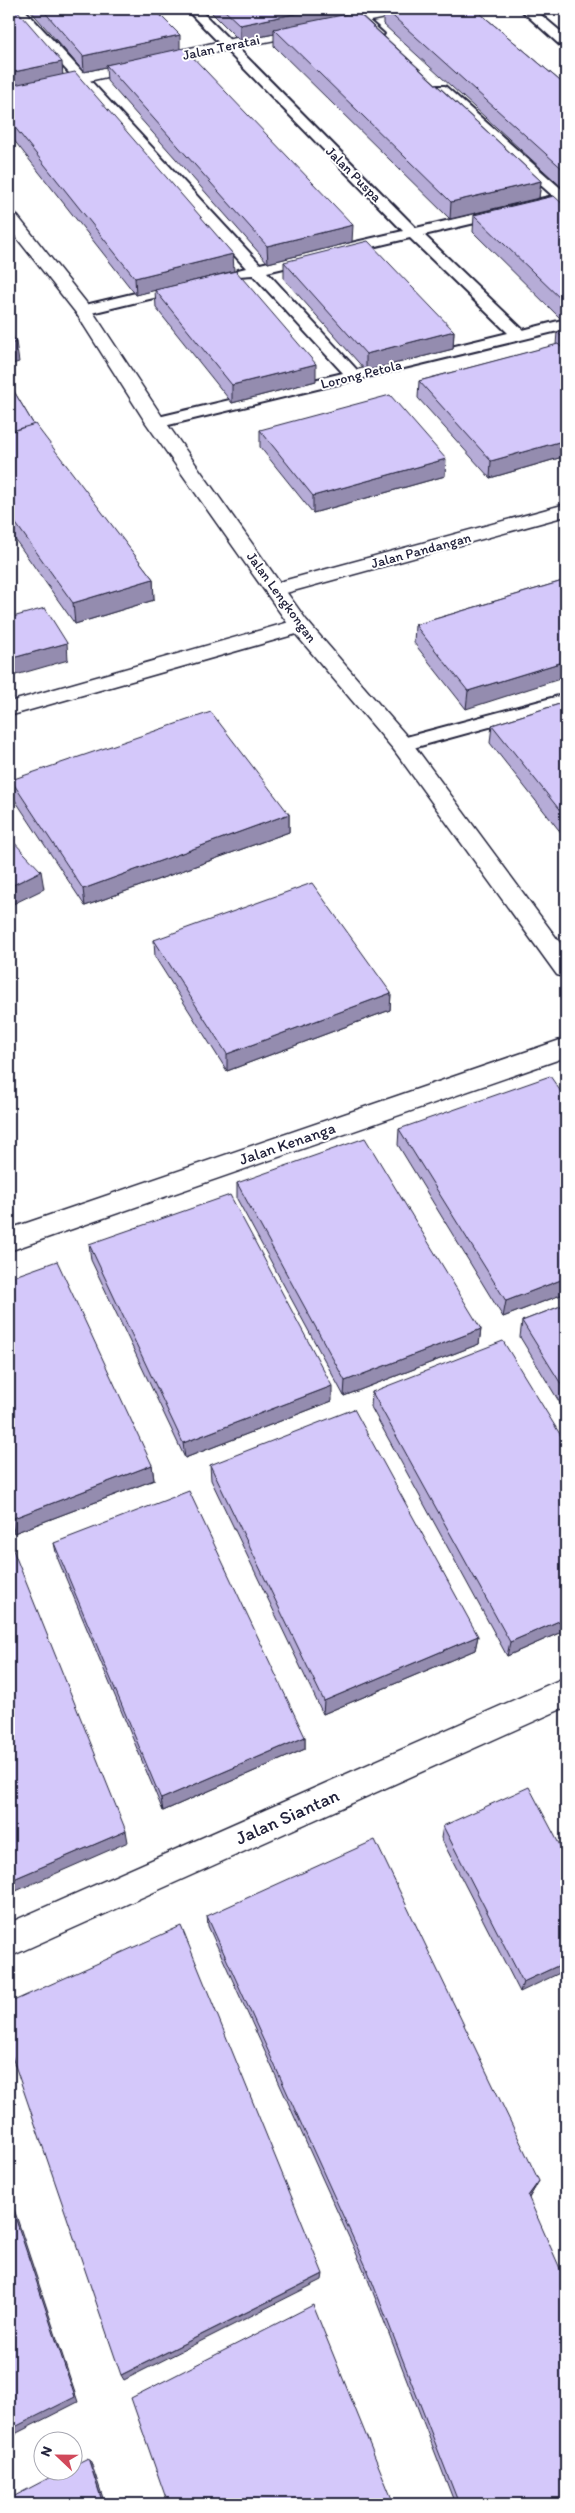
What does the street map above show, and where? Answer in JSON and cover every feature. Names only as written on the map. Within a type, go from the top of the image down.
[{"type":"street","name":"Jalan Teratai","points":[[9,94],[226,46],[354,14],[405,9]]},
{"type":"street","name":"Jalan Lengkongan","points":[[9,216],[83,310],[156,423],[300,626],[402,745],[566,969]]},
{"type":"street","name":"Jalan Pandangan","points":[[275,590],[566,510]]},
{"type":"street","points":[[9,709],[300,626]]},
{"type":"street","name":"Jalan Kenanga","points":[[9,1240],[566,1047]]},
{"type":"street","name":"Jalan Siantan","points":[[9,1940],[566,1692]]},
{"type":"lane","points":[[17,9],[354,376]]},
{"type":"lane","name":"Jalan Puspa","points":[[192,9],[226,46],[412,232],[520,335]]},
{"type":"lane","points":[[526,9],[566,43]]},
{"type":"lane","points":[[354,14],[389,44]]},
{"type":"lane","points":[[433,82],[565,198]]},
{"type":"lane","points":[[228,276],[565,198]]},
{"type":"lane","points":[[83,310],[199,283]]},
{"type":"lane","name":"Lorong Petola","points":[[156,423],[566,324]]},
{"type":"lane","points":[[402,745],[566,700]]},
{"type":"building","points":[[9,9],[16,9],[62,62],[9,73]]},
{"type":"building","points":[[42,9],[154,9],[180,35],[83,56]]},
{"type":"building","points":[[223,9],[318,9],[240,25]]},
{"type":"building","points":[[385,9],[475,9],[566,86],[566,172]]},
{"type":"building","points":[[357,12],[541,181],[451,202],[274,29]]},
{"type":"building","points":[[184,48],[353,225],[267,246],[106,65]]},
{"type":"building","points":[[75,72],[233,254],[135,278],[9,120],[9,86]]},
{"type":"building","points":[[554,196],[566,207],[566,302],[474,215]]},
{"type":"building","points":[[368,241],[454,331],[366,354],[284,262]]},
{"type":"building","points":[[236,271],[316,364],[232,385],[155,290]]},
{"type":"building","points":[[9,330],[16,342],[9,344]]},
{"type":"building","points":[[566,330],[566,341],[557,332]]},
{"type":"building","points":[[558,344],[566,352],[566,440],[491,461],[419,381]]},
{"type":"building","points":[[9,383],[34,425],[9,432]]},
{"type":"building","points":[[390,395],[446,459],[313,496],[260,430]]},
{"type":"building","points":[[35,424],[153,579],[73,603],[9,514],[9,432]]},
{"type":"building","points":[[566,580],[566,661],[468,691],[415,625]]},
{"type":"building","points":[[45,608],[67,643],[9,659],[9,618]]},
{"type":"building","points":[[566,702],[566,818],[492,725]]},
{"type":"building","points":[[211,712],[289,814],[83,889],[11,780]]},
{"type":"building","points":[[9,837],[41,871],[9,887]]},
{"type":"building","points":[[312,883],[391,993],[227,1054],[154,940]]},
{"type":"building","points":[[550,1076],[566,1099],[566,1278],[506,1301],[399,1129]]},
{"type":"building","points":[[365,1138],[481,1329],[345,1381],[237,1183]]},
{"type":"building","points":[[230,1195],[332,1386],[183,1443],[89,1244]]},
{"type":"building","points":[[57,1261],[152,1465],[11,1519],[9,1514],[9,1278]]},
{"type":"building","points":[[566,1304],[566,1392],[522,1321]]},
{"type":"building","points":[[503,1341],[566,1444],[566,1618],[510,1642],[372,1392]]},
{"type":"building","points":[[354,1409],[478,1636],[324,1701],[210,1465]]},
{"type":"building","points":[[189,1491],[305,1737],[161,1799],[54,1543]]},
{"type":"building","points":[[13,1550],[126,1831],[9,1881],[9,1552]]},
{"type":"building","points":[[529,1787],[566,1857],[566,1962],[523,1982],[443,1826]]},
{"type":"building","points":[[375,1840],[539,2181],[528,2196],[566,2282],[566,2504],[459,2504],[368,2271],[207,1916]]},
{"type":"building","points":[[181,1926],[323,2274],[121,2375],[9,2048],[9,2003]]},
{"type":"building","points":[[9,2199],[75,2397],[9,2430]]},
{"type":"building","points":[[313,2305],[394,2504],[168,2504],[131,2398]]},
{"type":"building","points":[[88,2458],[103,2504],[9,2504],[9,2499],[45,2480],[82,2480],[82,2461]]}]
